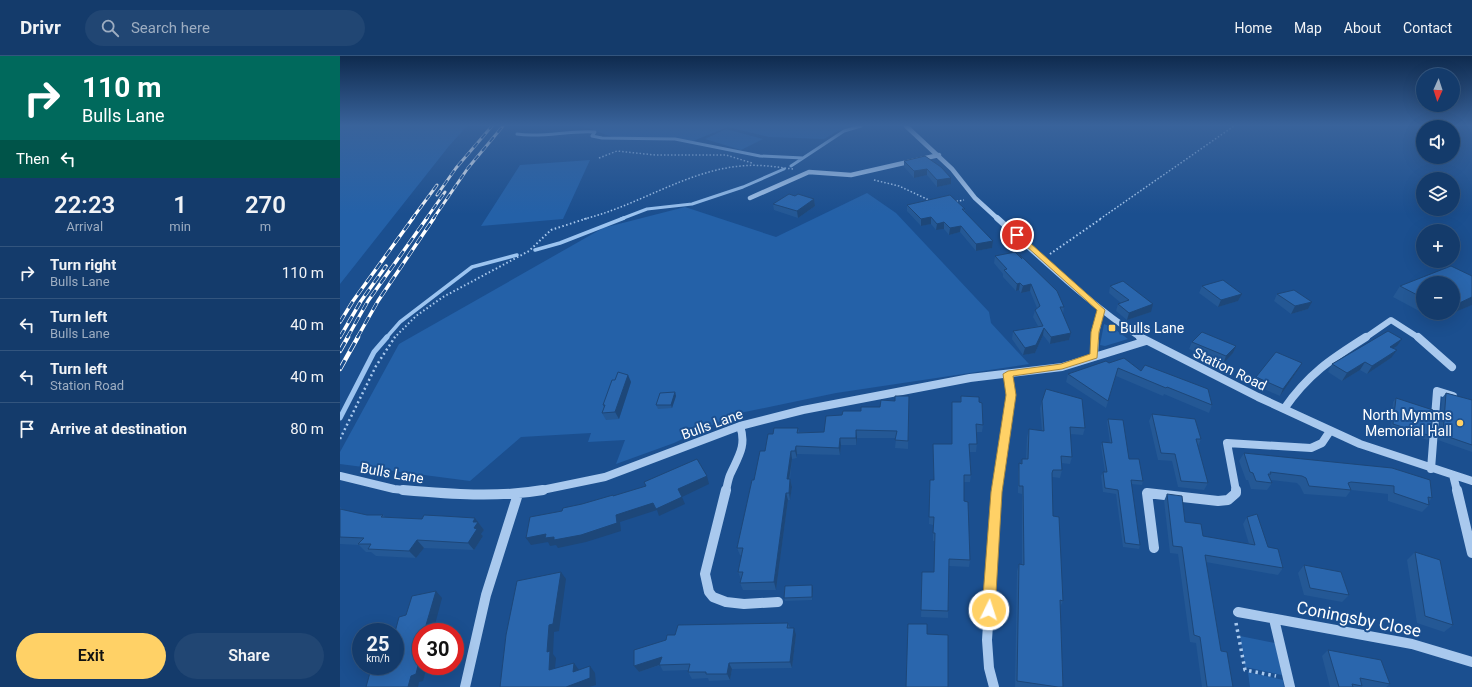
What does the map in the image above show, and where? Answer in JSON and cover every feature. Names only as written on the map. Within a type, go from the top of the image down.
[{"type":"street","points":[[750,198],[809,172],[851,175],[937,155]]},
{"type":"street","name":"Station Road","points":[[939,155],[975,198],[1121,326],[1146,341],[1330,431],[1373,449],[1472,481]]},
{"type":"street","points":[[1094,356],[1095,332],[1101,310]]},
{"type":"street","points":[[1284,409],[1299,388],[1324,365],[1369,337],[1391,320],[1413,333],[1452,367]]},
{"type":"street","name":"Bulls Lane","points":[[340,476],[394,489],[470,495],[518,494],[567,486],[605,476],[658,458],[740,426],[890,392],[970,378],[1062,366],[1146,341]]},
{"type":"street","points":[[994,687],[989,668],[987,640],[997,492],[1011,395],[1008,374]]},
{"type":"street","points":[[1431,469],[1437,391],[1458,398]]},
{"type":"street","points":[[740,426],[742,431],[743,447],[739,461],[730,475],[705,574],[706,586],[713,597],[730,603],[778,602]]},
{"type":"street","points":[[1154,548],[1147,492],[1218,501],[1228,500],[1236,493],[1236,479],[1227,443],[1311,448],[1322,443],[1330,431]]},
{"type":"street","points":[[1453,475],[1472,553]]},
{"type":"street","points":[[465,687],[486,594],[502,540],[518,494]]},
{"type":"street","name":"Coningsby Close","points":[[1238,612],[1412,644],[1472,662]]},
{"type":"street","points":[[1274,619],[1289,683]]},
{"type":"path","points":[[599,158],[606,155]]},
{"type":"path","points":[[727,155],[754,164]]},
{"type":"path","points":[[1043,259],[1192,155]]},
{"type":"path","points":[[340,439],[385,348],[404,326],[429,304],[519,257],[539,244],[550,230],[604,214],[670,185],[708,171],[734,165],[754,164],[782,166],[809,172]]},
{"type":"path","points":[[871,180],[899,186],[933,202]]},
{"type":"path","points":[[946,203],[975,198]]},
{"type":"path","points":[[1238,612],[1234,611],[1244,670],[1289,683]]},
{"type":"shaded area","points":[[340,155],[442,155],[340,284]]},
{"type":"shaded area","points":[[590,160],[563,219],[481,226],[520,165]]},
{"type":"shaded area","points":[[867,193],[896,213],[989,312],[991,323],[1029,364],[836,393],[735,414],[674,443],[616,464],[625,440],[588,442],[591,433],[521,437],[470,481],[340,464],[340,452],[399,344],[603,228],[685,207],[776,237]]},
{"type":"shaded area","points":[[1104,324],[1109,326],[1107,327],[1113,331],[1116,330],[1128,339],[1105,346],[1100,345]]},
{"type":"shaded area","points":[[1240,636],[1275,643],[1282,675],[1245,667]]},
{"type":"shaded area","points":[[1248,672],[1283,680],[1284,687],[1250,687]]},
{"type":"building","points":[[925,156],[941,167],[951,178],[937,180],[927,169],[914,171],[904,161]]},
{"type":"building","points":[[789,194],[795,196],[798,194],[814,199],[797,211],[773,204]]},
{"type":"building","points":[[950,195],[965,209],[962,209],[993,241],[976,244],[961,226],[950,228],[944,222],[937,224],[931,217],[921,219],[907,205]]},
{"type":"building","points":[[1015,252],[1022,259],[1020,255],[1057,291],[1064,307],[1060,307],[1071,333],[1051,337],[1044,328],[1036,345],[1025,348],[1013,331],[1043,326],[1035,310],[1040,306],[1031,284],[1023,286],[1020,283],[1017,284],[1004,270],[1007,269],[995,256]]},
{"type":"building","points":[[1446,268],[1455,268],[1472,276],[1472,297],[1460,303],[1460,276],[1426,276]]},
{"type":"building","points":[[1223,280],[1242,294],[1221,300],[1202,286]]},
{"type":"building","points":[[1416,280],[1416,294],[1400,286]]},
{"type":"building","points":[[1123,281],[1153,304],[1129,313],[1118,304],[1129,300],[1110,286]]},
{"type":"building","points":[[1294,290],[1312,302],[1295,306],[1277,294]]},
{"type":"building","points":[[1388,331],[1402,339],[1390,347],[1397,350],[1372,366],[1365,362],[1347,373],[1332,364]]},
{"type":"building","points":[[1202,332],[1236,346],[1226,356],[1192,342]]},
{"type":"building","points":[[1276,352],[1302,363],[1283,389],[1256,377]]},
{"type":"building","points":[[1124,358],[1141,371],[1145,365],[1208,389],[1212,405],[1118,368],[1108,401],[1068,374],[1106,361],[1109,363]]},
{"type":"building","points":[[618,372],[628,375],[615,412],[602,413],[605,405],[603,405],[612,380],[615,380]]},
{"type":"building","points":[[1046,389],[1082,399],[1085,428],[1070,427],[1072,457],[1061,456],[1062,470],[1053,470],[1052,473],[1053,516],[1059,517],[1063,601],[1060,600],[1063,687],[1017,681],[1019,564],[1024,565],[1023,486],[1019,486],[1019,463],[1022,464],[1022,459],[1028,459],[1029,429],[1044,431],[1042,401]]},
{"type":"building","points":[[675,392],[671,405],[656,405],[660,393]]},
{"type":"building","name":"North Mymms Memorial Hall","points":[[1446,393],[1472,400],[1472,445],[1443,435]]},
{"type":"building","points":[[895,396],[909,396],[908,441],[895,440],[897,431],[856,430],[856,438],[840,438],[839,448],[796,446],[795,451],[791,451],[787,479],[790,479],[789,493],[786,493],[774,582],[740,583],[743,572],[738,572],[743,548],[737,548],[752,480],[754,480],[760,451],[765,451],[768,434],[773,434],[774,428],[798,428],[797,433],[824,432],[826,416],[842,415],[843,411],[861,411],[861,407],[880,407],[881,400],[895,401]]},
{"type":"building","points":[[961,396],[979,397],[979,402],[982,403],[983,425],[976,424],[977,444],[969,444],[971,475],[964,475],[964,501],[968,502],[970,560],[949,559],[948,611],[921,610],[922,572],[934,572],[934,517],[929,517],[930,480],[934,480],[933,444],[952,444],[952,402],[961,402]]},
{"type":"building","points":[[1396,398],[1433,410],[1431,436],[1393,424]]},
{"type":"building","points":[[1152,414],[1195,419],[1201,439],[1196,439],[1208,483],[1181,481],[1175,454],[1161,453]]},
{"type":"building","points":[[1108,419],[1123,420],[1129,459],[1139,459],[1143,481],[1131,480],[1140,545],[1125,543],[1118,490],[1105,488],[1103,472],[1107,472],[1102,442],[1112,443]]},
{"type":"building","points":[[1244,453],[1392,468],[1430,480],[1432,498],[1428,497],[1429,505],[1394,493],[1394,486],[1351,482],[1348,483],[1351,490],[1309,486],[1306,478],[1302,476],[1270,472],[1271,474],[1268,474],[1272,483],[1256,481],[1253,473],[1250,472]]},
{"type":"building","points":[[697,459],[707,476],[678,489],[682,497],[656,509],[653,503],[616,515],[617,523],[581,535],[554,540],[554,537],[545,538],[546,534],[526,538],[530,517],[562,511],[563,508],[613,496],[646,486],[644,482]]},
{"type":"building","points":[[1167,494],[1182,496],[1185,522],[1201,524],[1203,536],[1255,545],[1247,517],[1257,514],[1268,547],[1278,549],[1283,568],[1205,555],[1221,651],[1227,652],[1233,687],[1207,687],[1200,637],[1194,635],[1182,547],[1173,546]]},
{"type":"building","points":[[340,509],[367,515],[383,515],[381,517],[422,519],[424,515],[475,518],[473,522],[478,522],[474,528],[477,529],[468,543],[417,540],[409,551],[368,549],[371,544],[358,544],[364,538],[340,537]]},
{"type":"building","points":[[1415,552],[1440,560],[1453,625],[1425,616]]},
{"type":"building","points":[[1304,565],[1341,572],[1349,595],[1310,588]]},
{"type":"building","points":[[561,572],[553,624],[549,625],[547,652],[550,651],[549,670],[574,663],[573,672],[590,666],[590,678],[566,687],[500,687],[506,635],[517,581]]},
{"type":"building","points":[[812,585],[812,597],[784,598],[785,586]]},
{"type":"building","points":[[436,591],[427,623],[412,623],[412,675],[414,675],[411,676],[408,687],[366,687],[369,675],[404,675],[404,623],[397,623],[399,617],[406,615],[412,596]]},
{"type":"building","points":[[788,623],[787,628],[794,628],[790,662],[729,663],[727,674],[688,672],[690,664],[659,665],[662,657],[634,666],[634,650],[666,640],[667,635],[675,635],[678,625]]},
{"type":"building","points":[[908,624],[927,624],[927,634],[948,635],[948,687],[906,687]]},
{"type":"building","points":[[1328,650],[1381,660],[1390,684],[1360,678],[1362,686],[1352,684],[1353,687],[1339,687]]},
{"type":"waterway","points":[[757,155],[803,158]]},
{"type":"waterway","points":[[791,166],[807,155]]},
{"type":"waterway","points":[[621,219],[647,209],[692,204],[743,187],[784,169]]},
{"type":"waterway","points":[[535,250],[560,243],[624,218]]},
{"type":"waterway","points":[[386,338],[400,322],[472,267],[517,255]]},
{"type":"waterway","points":[[340,418],[374,352],[387,337]]},
{"type":"railway","points":[[437,195],[467,155]]},
{"type":"railway","points":[[433,219],[468,168],[478,155]]},
{"type":"railway","points":[[412,219],[437,185]]},
{"type":"railway","points":[[426,219],[445,192]]},
{"type":"railway","points":[[340,322],[353,301],[413,218]]},
{"type":"railway","points":[[347,338],[368,301],[427,218]]},
{"type":"railway","points":[[357,338],[378,301],[434,218]]},
{"type":"railway","points":[[340,337],[361,301],[386,266]]},
{"type":"railway","points":[[340,351],[348,337]]},
{"type":"railway","points":[[340,369],[358,337]]},
{"type":"place","name":"Bulls Lane","points":[[1112,328]]},
{"type":"place","name":"North Mymms Memorial Hall","points":[[1460,423]]},
{"type":"route","points":[[989,610],[997,492],[1011,395],[1008,374],[1062,366],[1094,356],[1095,332],[1101,310],[1017,235]]}]
